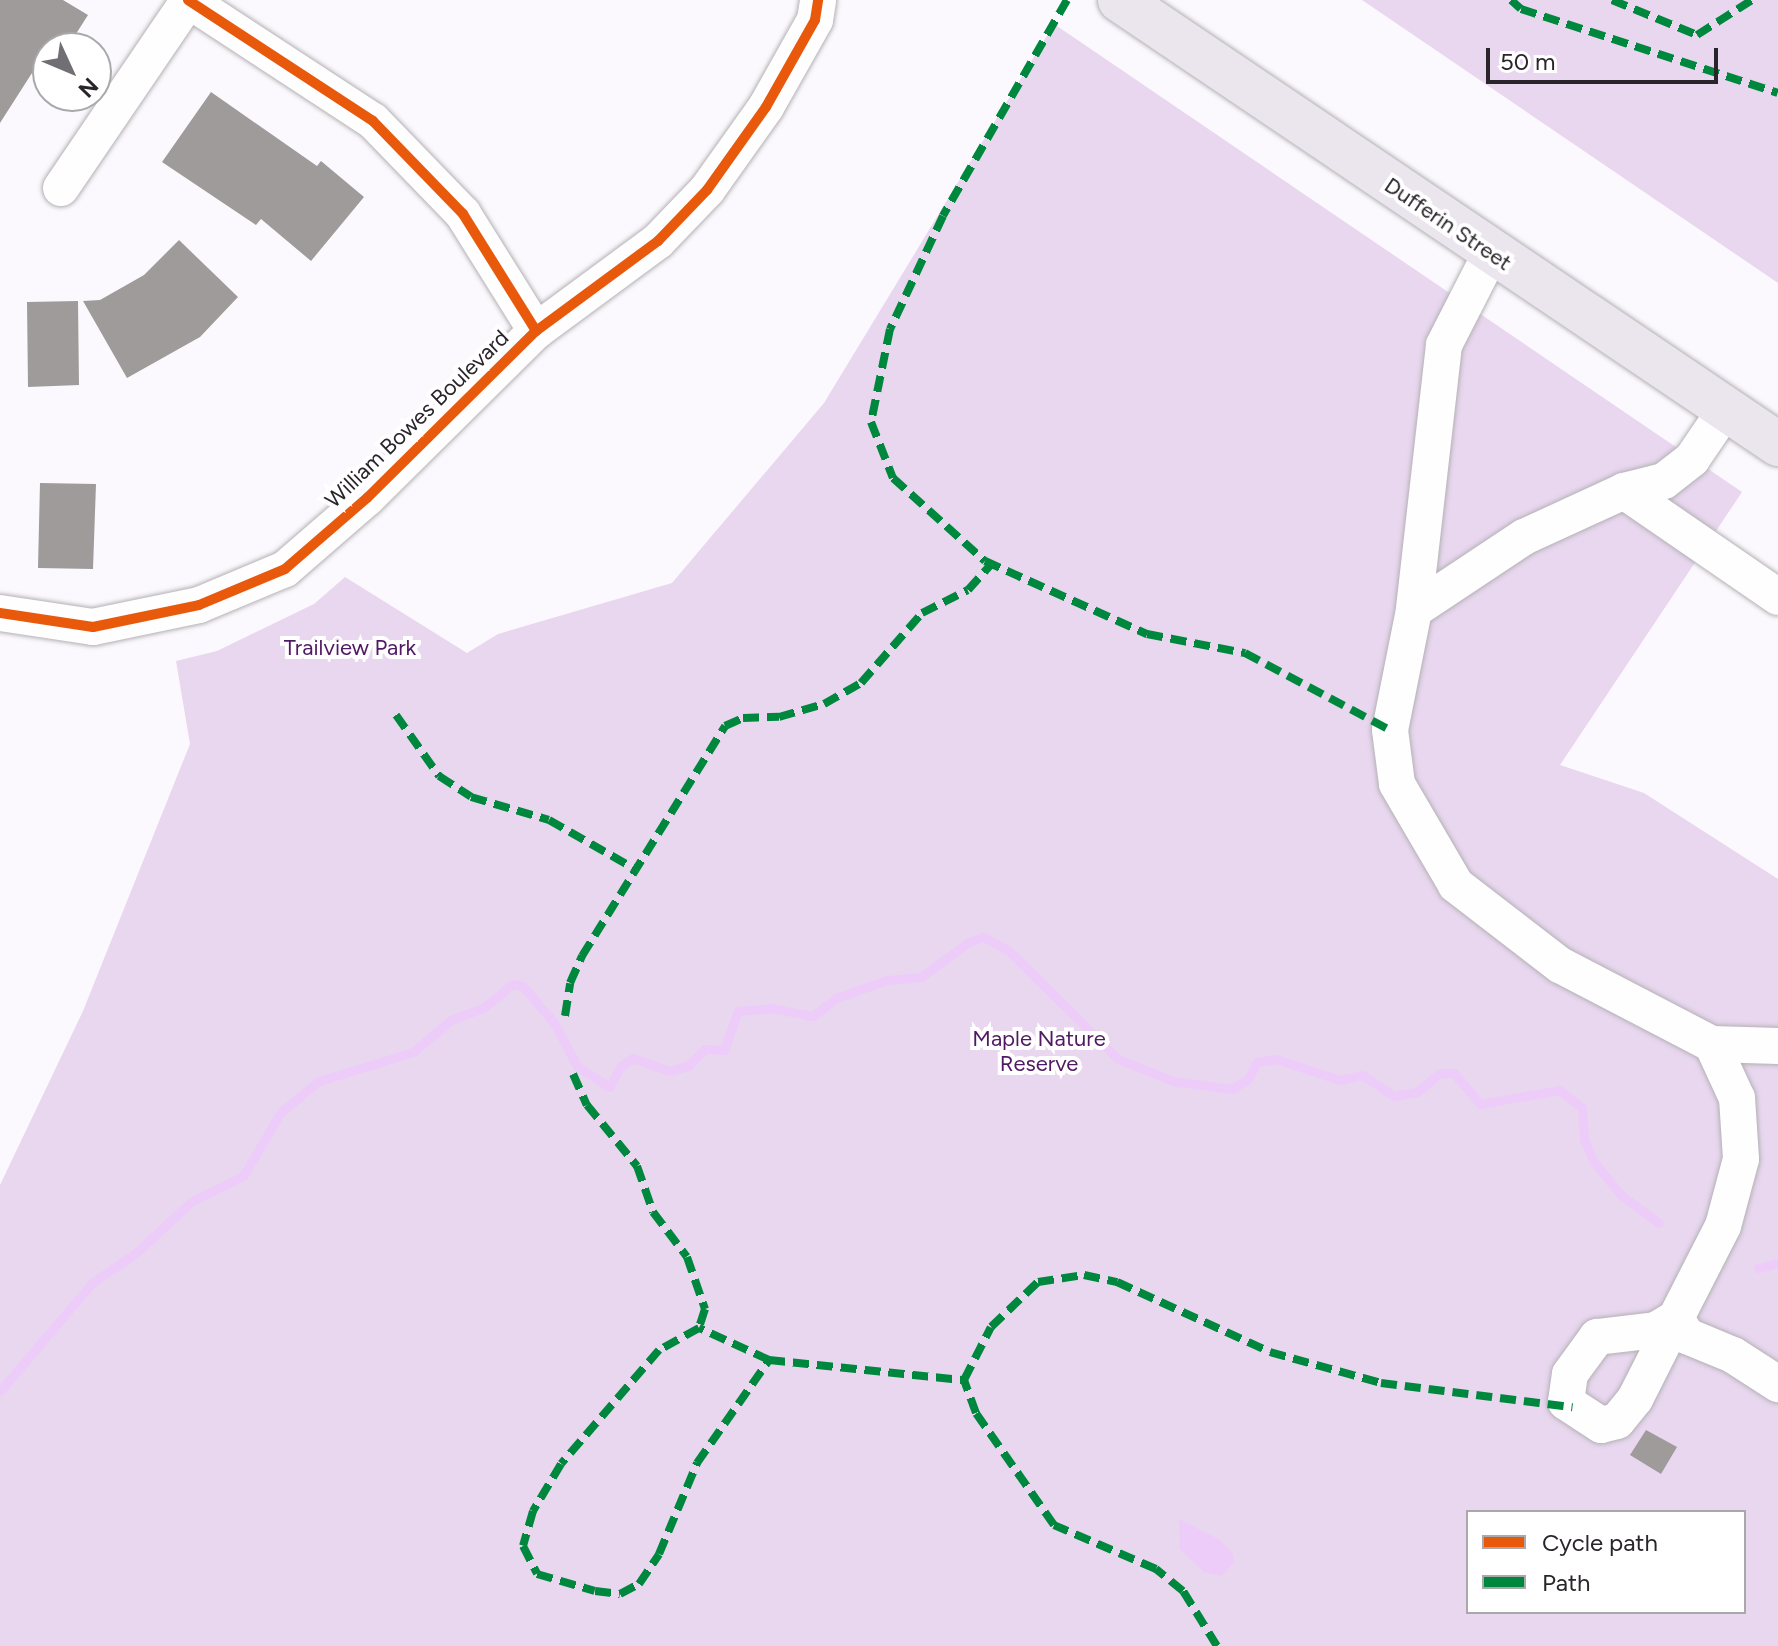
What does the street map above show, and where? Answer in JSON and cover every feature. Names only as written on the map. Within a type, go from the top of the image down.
[{"type":"main road","name":"Dufferin Street","points":[[1120,0],[1778,444]]},
{"type":"street","points":[[61,188],[189,0],[373,121],[463,214],[536,331]]},
{"type":"street","name":"William Bowes Boulevard","points":[[0,613],[93,627],[199,605],[285,569],[367,498],[536,331],[658,241],[707,190],[766,107],[815,20],[818,0]]},
{"type":"street","points":[[1491,253],[1444,345],[1414,610],[1390,730],[1397,784],[1456,885],[1560,965],[1712,1044],[1778,1046]]},
{"type":"street","points":[[1414,610],[1524,537],[1624,491],[1664,481],[1692,459],[1726,409]]},
{"type":"street","points":[[1624,491],[1778,597]]},
{"type":"street","points":[[1712,1044],[1737,1098],[1741,1159],[1723,1226],[1676,1318],[1687,1336],[1733,1355],[1778,1384]]},
{"type":"green space","points":[[1362,0],[1778,0],[1778,283]]},
{"type":"green space","name":"Maple Nature Reserve","points":[[1054,24],[1742,492],[1560,765],[1644,793],[1778,879],[1778,1646],[0,1646],[0,1185],[83,1011],[190,744],[176,661],[217,651],[314,604],[345,577],[467,653],[498,634],[672,583],[824,403]]},
{"type":"shaded area","points":[[1179,1519],[1220,1540],[1233,1554],[1234,1563],[1221,1576],[1204,1572],[1180,1549]]},
{"type":"building","points":[[0,0],[63,0],[88,15],[77,32],[32,32],[32,73],[0,123]]},
{"type":"building","points":[[211,92],[317,166],[321,161],[364,197],[311,261],[261,219],[256,225],[162,162]]},
{"type":"building","points":[[179,240],[238,297],[200,337],[127,378],[83,301],[100,300],[144,275]]},
{"type":"building","points":[[78,301],[79,385],[28,387],[27,302]]},
{"type":"building","points":[[40,483],[96,484],[93,569],[38,568]]},
{"type":"building","points":[[1646,1430],[1677,1447],[1661,1474],[1630,1455]]},
{"type":"waterway","points":[[0,1391],[92,1283],[137,1252],[192,1201],[243,1176],[281,1112],[319,1081],[413,1052],[451,1020],[483,1008],[513,984],[523,986],[554,1023],[577,1066],[609,1087],[621,1066],[633,1058],[669,1071],[688,1066],[705,1049],[724,1050],[738,1011],[771,1008],[813,1016],[836,998],[887,980],[921,977],[969,942],[983,937],[1009,951],[1118,1059],[1173,1081],[1232,1089],[1248,1079],[1257,1062],[1276,1059],[1340,1080],[1362,1075],[1394,1096],[1417,1092],[1440,1073],[1454,1073],[1480,1104],[1559,1090],[1582,1108],[1584,1140],[1594,1162],[1621,1195],[1659,1223]]},
{"type":"waterway","points":[[1758,1268],[1778,1263]]},
{"type":"marked path","points":[[1067,0],[943,216],[890,329],[871,422],[893,478],[985,561],[1147,634],[1245,653],[1390,730]]},
{"type":"marked path","points":[[1511,0],[1521,9],[1778,93]]},
{"type":"marked path","points":[[1612,0],[1697,35],[1752,0]]},
{"type":"marked path","points":[[565,1016],[570,983],[582,956],[725,726],[743,718],[779,717],[824,704],[861,683],[922,613],[968,590],[992,563]]},
{"type":"marked path","points":[[396,715],[439,776],[471,797],[549,820],[635,869]]},
{"type":"marked path","points":[[573,1074],[587,1105],[637,1166],[653,1212],[687,1257],[705,1309],[699,1328]]},
{"type":"marked path","points":[[1217,1646],[1183,1591],[1156,1569],[1054,1525],[976,1413],[964,1380],[991,1327],[1038,1282],[1084,1275],[1117,1282],[1270,1352],[1381,1383],[1572,1407]]},
{"type":"marked path","points":[[769,1360],[699,1328],[659,1350],[561,1464],[533,1511],[523,1546],[537,1574],[595,1591],[620,1594],[639,1584],[659,1554],[697,1463],[769,1360],[964,1380]]},
{"type":"cycle path","points":[[188,0],[373,121],[463,214],[536,331]]},
{"type":"cycle path","points":[[0,613],[93,627],[199,605],[285,569],[367,498],[536,331],[658,241],[707,190],[766,107],[815,20],[818,0]]},
{"type":"park label","name":"Trailview Park","points":[[350,648]]}]
